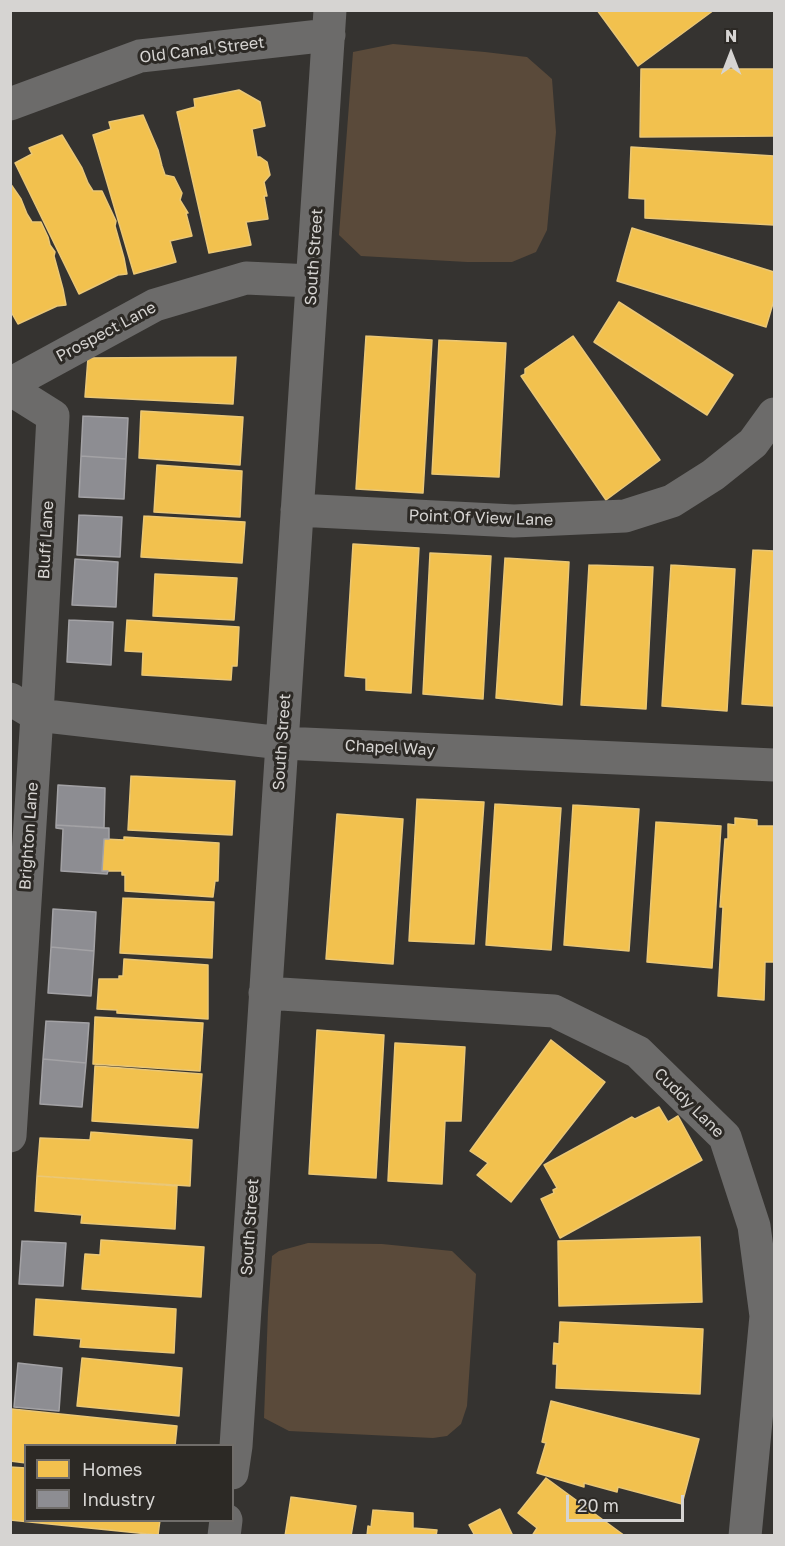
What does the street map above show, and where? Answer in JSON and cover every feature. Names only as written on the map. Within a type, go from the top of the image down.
[{"type":"street","name":"Old Canal Street","points":[[10,104],[140,56],[329,23]]},
{"type":"street","name":"South Street","points":[[234,1460],[329,23]]},
{"type":"street","name":"Prospect Lane","points":[[10,384],[155,305],[246,278],[312,281]]},
{"type":"street","name":"Bluff Lane","points":[[10,389],[53,416],[24,707]]},
{"type":"street","name":"Point Of View Lane","points":[[297,510],[514,521],[625,516],[672,501],[713,475],[753,443],[774,414]]},
{"type":"street","name":"Chapel Way","points":[[24,707],[282,743],[774,765]]},
{"type":"street","name":"Brighton Lane","points":[[10,1136],[24,707]]},
{"type":"street","name":"Cuddy Lane","points":[[266,993],[555,1011],[638,1052],[725,1137],[754,1226],[766,1316],[745,1536]]},
{"type":"shaded area","points":[[393,44],[527,57],[552,79],[556,132],[547,230],[536,252],[512,262],[361,256],[339,235],[353,52]]},
{"type":"shaded area","points":[[308,1243],[382,1244],[452,1251],[476,1274],[467,1406],[461,1424],[447,1436],[433,1438],[289,1431],[264,1418],[272,1256],[279,1251]]},
{"type":"building: Homes","points":[[597,10],[714,10],[638,66]]},
{"type":"building: Homes","points":[[641,69],[774,69],[774,136],[640,137]]},
{"type":"building: Homes","points":[[239,90],[260,102],[265,126],[252,129],[257,157],[267,162],[270,175],[264,182],[268,219],[246,222],[251,245],[209,253],[177,112],[195,107],[194,99]]},
{"type":"building: Homes","points":[[143,115],[158,150],[165,175],[174,177],[182,193],[180,200],[188,213],[186,213],[192,236],[170,241],[176,262],[134,274],[93,135],[111,129],[109,122]]},
{"type":"building: Homes","points":[[62,135],[93,191],[102,191],[116,221],[115,226],[127,274],[118,275],[79,294],[15,163],[32,154],[29,148]]},
{"type":"building: Homes","points":[[631,147],[774,156],[774,225],[645,218],[645,199],[629,198]]},
{"type":"building: Homes","points":[[10,183],[32,222],[41,222],[55,252],[66,305],[57,306],[18,324],[10,310]]},
{"type":"building: Homes","points":[[632,228],[774,272],[774,300],[766,327],[617,281]]},
{"type":"building: Homes","points":[[619,302],[733,375],[707,415],[594,342]]},
{"type":"building: Homes","points":[[366,336],[432,340],[423,493],[356,489]]},
{"type":"building: Homes","points":[[573,336],[660,460],[606,500],[521,376],[525,374],[525,369]]},
{"type":"building: Homes","points":[[439,340],[506,343],[499,477],[432,474]]},
{"type":"building: Homes","points":[[236,357],[233,404],[85,397],[88,358]]},
{"type":"building: Homes","points":[[141,411],[243,417],[240,465],[139,458]]},
{"type":"building: Homes","points":[[157,465],[242,471],[240,517],[154,512]]},
{"type":"building: Homes","points":[[144,516],[245,522],[242,563],[141,557]]},
{"type":"building: Homes","points":[[353,544],[419,548],[411,693],[366,690],[366,678],[345,676]]},
{"type":"building: Homes","points":[[753,550],[774,551],[774,706],[742,704]]},
{"type":"building: Homes","points":[[430,553],[491,556],[483,699],[423,694]]},
{"type":"building: Homes","points":[[505,558],[569,562],[562,705],[496,698]]},
{"type":"building: Homes","points":[[589,565],[653,567],[646,709],[581,705]]},
{"type":"building: Homes","points":[[671,565],[735,569],[727,711],[662,706]]},
{"type":"building: Homes","points":[[155,574],[237,578],[234,620],[153,616]]},
{"type":"building: Homes","points":[[127,620],[239,627],[237,666],[232,666],[231,680],[142,675],[143,652],[125,651]]},
{"type":"building: Homes","points":[[131,776],[235,781],[232,835],[128,830]]},
{"type":"building: Homes","points":[[417,799],[484,802],[474,944],[409,941]]},
{"type":"building: Homes","points":[[495,804],[561,808],[551,950],[486,945]]},
{"type":"building: Homes","points":[[573,805],[639,809],[629,951],[564,945]]},
{"type":"building: Homes","points":[[337,814],[403,819],[393,964],[326,959]]},
{"type":"building: Homes","points":[[735,818],[757,820],[757,826],[774,826],[774,962],[765,962],[764,1000],[718,996],[723,907],[720,907],[725,839],[728,839],[728,824],[735,825]]},
{"type":"building: Homes","points":[[656,822],[721,826],[712,968],[647,962]]},
{"type":"building: Homes","points":[[124,837],[219,843],[218,881],[215,881],[213,897],[125,891],[125,875],[122,875],[122,871],[102,871],[104,839],[124,840]]},
{"type":"building: Homes","points":[[123,898],[214,902],[212,958],[120,953]]},
{"type":"building: Homes","points":[[124,959],[208,965],[208,1019],[117,1013],[117,1010],[97,1009],[99,979],[119,979],[119,976],[123,976]]},
{"type":"building: Homes","points":[[95,1017],[203,1023],[200,1071],[93,1064]]},
{"type":"building: Homes","points":[[317,1030],[384,1035],[376,1178],[309,1174]]},
{"type":"building: Homes","points":[[551,1040],[605,1082],[511,1202],[477,1175],[488,1163],[470,1151]]},
{"type":"building: Homes","points":[[395,1043],[465,1047],[461,1121],[445,1121],[442,1184],[388,1181]]},
{"type":"building: Homes","points":[[95,1066],[202,1074],[198,1128],[92,1121]]},
{"type":"building: Homes","points":[[659,1107],[668,1122],[678,1116],[702,1160],[560,1238],[541,1199],[554,1193],[553,1190],[557,1188],[544,1165],[632,1117],[635,1119]]},
{"type":"building: Homes","points":[[91,1132],[192,1140],[190,1186],[37,1176],[40,1138],[90,1140]]},
{"type":"building: Homes","points":[[37,1176],[177,1186],[175,1229],[81,1223],[82,1215],[35,1211]]},
{"type":"building: Homes","points":[[700,1237],[702,1302],[559,1306],[558,1241]]},
{"type":"building: Homes","points":[[101,1240],[204,1247],[201,1297],[82,1289],[85,1254],[100,1255]]},
{"type":"building: Homes","points":[[36,1299],[176,1309],[174,1353],[80,1347],[81,1339],[34,1335]]},
{"type":"building: Homes","points":[[560,1322],[703,1329],[700,1394],[556,1388],[557,1364],[553,1364],[554,1343],[559,1344]]},
{"type":"building: Homes","points":[[82,1358],[182,1368],[179,1416],[77,1406]]},
{"type":"building: Homes","points":[[551,1401],[699,1439],[682,1504],[618,1487],[617,1492],[584,1483],[584,1487],[537,1473],[546,1443],[542,1442]]},
{"type":"building: Homes","points":[[12,1409],[177,1426],[175,1444],[24,1444],[24,1463],[10,1461]]},
{"type":"building: Homes","points":[[10,1467],[24,1468],[24,1521],[10,1520]]},
{"type":"building: Homes","points":[[546,1478],[625,1536],[532,1536],[537,1528],[518,1513]]},
{"type":"building: Homes","points":[[291,1497],[356,1506],[351,1536],[285,1536]]},
{"type":"building: Homes","points":[[500,1509],[513,1536],[475,1536],[469,1525]]},
{"type":"building: Homes","points":[[373,1510],[413,1513],[413,1528],[437,1530],[436,1536],[367,1536],[368,1526],[371,1527]]},
{"type":"building: Homes","points":[[30,1522],[160,1522],[158,1535]]},
{"type":"building: Industry","points":[[83,416],[128,418],[126,459],[81,456]]},
{"type":"building: Industry","points":[[81,456],[126,459],[124,499],[79,497]]},
{"type":"building: Industry","points":[[79,515],[122,517],[120,557],[77,555]]},
{"type":"building: Industry","points":[[75,559],[118,562],[116,607],[72,605]]},
{"type":"building: Industry","points":[[69,620],[113,622],[111,665],[67,662]]},
{"type":"building: Industry","points":[[58,785],[105,788],[104,828],[56,825]]},
{"type":"building: Industry","points":[[56,825],[109,828],[109,839],[104,839],[102,871],[108,871],[107,874],[61,871],[63,829],[56,828]]},
{"type":"building: Industry","points":[[53,909],[96,912],[94,951],[51,947]]},
{"type":"building: Industry","points":[[51,947],[94,951],[91,996],[48,993]]},
{"type":"building: Industry","points":[[46,1021],[89,1023],[86,1063],[43,1059]]},
{"type":"building: Industry","points":[[43,1059],[86,1063],[82,1107],[40,1104]]},
{"type":"building: Industry","points":[[22,1241],[66,1243],[63,1286],[19,1284]]},
{"type":"building: Industry","points":[[18,1363],[62,1368],[59,1411],[14,1407]]}]
